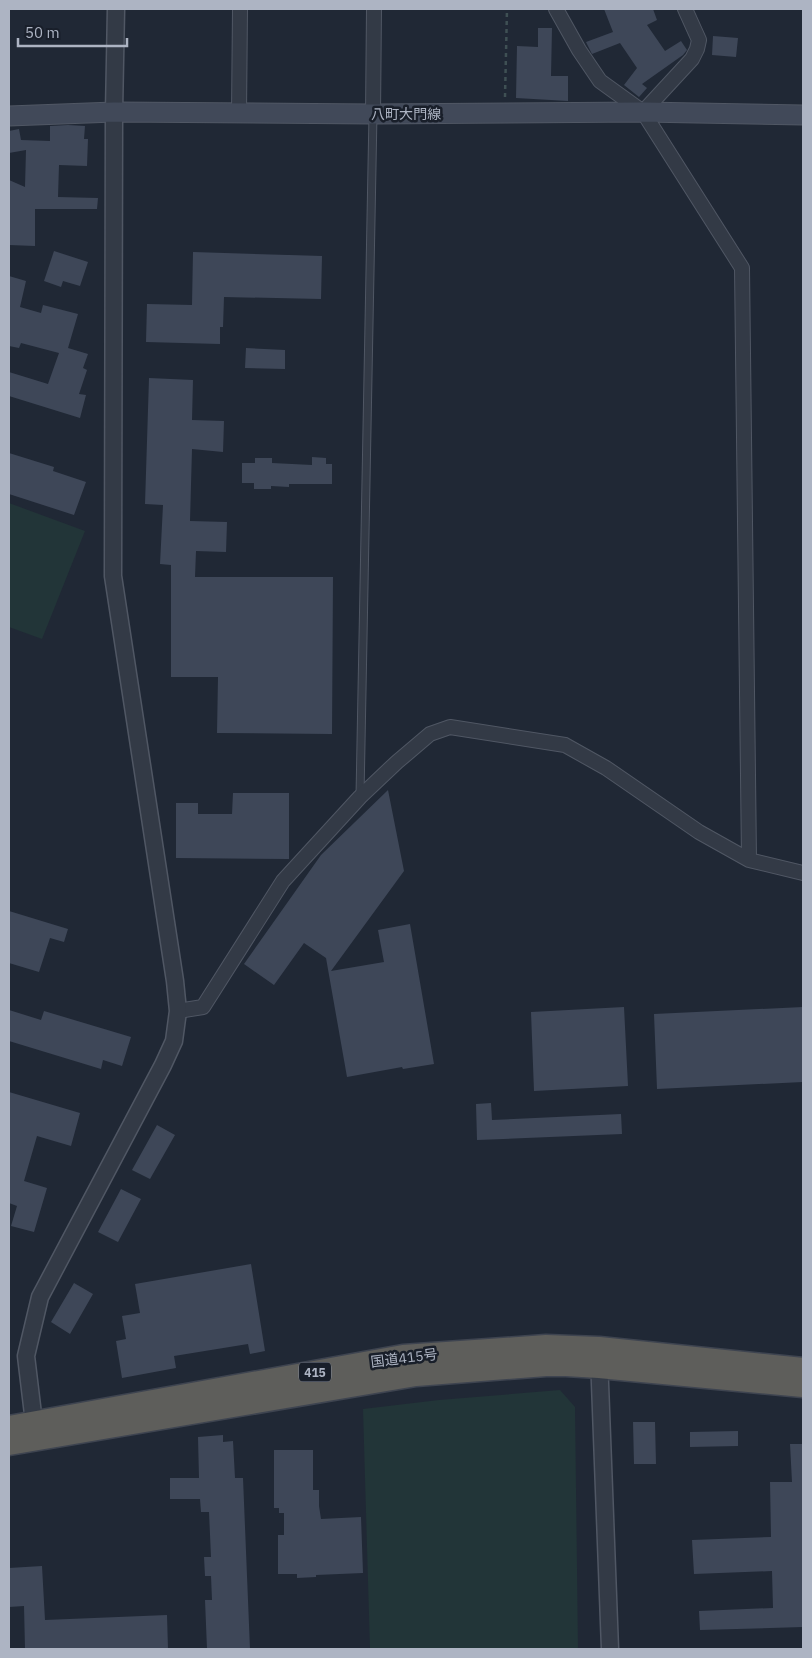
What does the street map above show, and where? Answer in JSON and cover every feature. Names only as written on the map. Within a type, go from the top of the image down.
[{"type":"highway","name":"国道415号","points":[[9,1444],[35,1431],[403,1356],[546,1346],[599,1358],[803,1386]]},
{"type":"highway","name":"国道415号","points":[[599,1358],[803,1369]]},
{"type":"highway","name":"国道415号","points":[[9,1427],[35,1431]]},
{"type":"main road","name":"八町大門線","points":[[9,116],[114,112],[373,114],[642,112],[803,115]]},
{"type":"street","points":[[35,1431],[26,1356],[40,1297],[163,1065],[174,1041],[178,1011],[113,576],[116,9]]},
{"type":"street","points":[[239,113],[240,9]]},
{"type":"street","points":[[373,114],[374,9]]},
{"type":"street","points":[[556,9],[579,50],[600,81],[642,112],[742,268],[749,860]]},
{"type":"street","points":[[642,112],[692,59],[697,49],[699,40],[685,9]]},
{"type":"street","points":[[178,1011],[203,1007],[283,881],[360,797],[430,734],[450,727],[565,745],[606,768],[699,832],[749,860],[803,873]]},
{"type":"street","points":[[599,1358],[610,1649]]},
{"type":"lane","points":[[360,797],[373,114]]},
{"type":"path","points":[[504,113],[507,9]]},
{"type":"green space","points":[[9,503],[85,531],[42,639],[9,627]]},
{"type":"green space","points":[[560,1390],[575,1407],[578,1649],[370,1649],[363,1409],[439,1400]]},
{"type":"building","points":[[604,9],[653,9],[657,20],[647,25],[665,51],[681,41],[687,50],[683,55],[642,84],[647,88],[639,97],[624,85],[637,68],[620,43],[592,54],[586,42],[613,32]]},
{"type":"building","points":[[538,28],[552,28],[551,76],[568,76],[568,101],[516,98],[517,46],[538,47]]},
{"type":"building","points":[[713,36],[738,38],[736,57],[712,55]]},
{"type":"building","points":[[50,126],[85,126],[84,139],[88,139],[87,166],[59,165],[58,197],[98,198],[97,209],[35,209],[35,246],[9,245],[9,180],[25,187],[26,150],[9,153],[9,131],[19,129],[21,140],[50,141]]},
{"type":"building","points":[[54,251],[88,262],[80,286],[63,281],[61,287],[44,281]]},
{"type":"building","points":[[193,252],[322,256],[321,299],[224,297],[223,327],[220,327],[220,344],[146,342],[147,304],[192,305]]},
{"type":"building","points":[[9,276],[26,281],[20,307],[41,313],[43,305],[78,314],[68,348],[88,354],[83,368],[87,370],[79,394],[86,395],[80,418],[9,396],[9,372],[48,384],[59,353],[21,343],[19,348],[9,346]]},
{"type":"building","points":[[246,348],[285,350],[285,369],[245,368]]},
{"type":"building","points":[[149,378],[193,380],[192,420],[224,421],[223,452],[192,449],[190,521],[227,522],[226,552],[196,551],[195,577],[333,577],[332,734],[217,733],[218,677],[171,677],[171,565],[160,564],[163,505],[145,504]]},
{"type":"building","points":[[9,453],[54,467],[53,471],[86,482],[74,515],[9,494]]},
{"type":"building","points":[[312,457],[326,458],[326,464],[332,464],[332,484],[289,484],[289,487],[271,486],[271,489],[254,489],[254,483],[242,483],[242,463],[255,463],[255,458],[272,458],[272,463],[312,465]]},
{"type":"building","points":[[388,790],[404,871],[331,971],[384,962],[378,930],[410,924],[434,1064],[403,1069],[402,1067],[347,1077],[326,958],[304,943],[274,985],[244,964],[321,855]]},
{"type":"building","points":[[233,793],[289,793],[289,859],[176,858],[176,803],[198,803],[198,814],[232,814]]},
{"type":"building","points":[[9,911],[68,929],[64,942],[50,938],[39,972],[9,963]]},
{"type":"building","points":[[624,1007],[628,1086],[534,1091],[531,1012]]},
{"type":"building","points":[[803,1007],[803,1082],[657,1089],[654,1014]]},
{"type":"building","points":[[9,1010],[41,1020],[44,1011],[131,1037],[122,1066],[103,1060],[101,1069],[9,1041]]},
{"type":"building","points":[[9,1092],[80,1113],[71,1146],[37,1136],[24,1181],[47,1188],[34,1232],[11,1226],[17,1206],[9,1203]]},
{"type":"building","points":[[491,1103],[492,1120],[621,1114],[622,1134],[477,1140],[476,1104]]},
{"type":"building","points":[[157,1125],[175,1135],[150,1179],[132,1170]]},
{"type":"building","points":[[121,1189],[141,1199],[118,1242],[98,1232]]},
{"type":"building","points":[[251,1264],[265,1351],[250,1354],[248,1344],[174,1356],[176,1368],[122,1378],[116,1341],[126,1339],[122,1316],[140,1313],[135,1284]]},
{"type":"building","points":[[74,1283],[93,1294],[70,1334],[51,1322]]},
{"type":"building","points":[[633,1422],[655,1422],[656,1464],[634,1464]]},
{"type":"building","points":[[738,1431],[738,1446],[690,1447],[690,1432]]},
{"type":"building","points":[[223,1435],[223,1442],[233,1441],[235,1478],[243,1478],[250,1649],[207,1649],[205,1600],[212,1600],[211,1576],[205,1576],[204,1557],[211,1557],[209,1512],[201,1512],[200,1499],[170,1499],[170,1478],[199,1478],[198,1437]]},
{"type":"building","points":[[790,1444],[803,1444],[803,1627],[700,1630],[699,1611],[773,1608],[772,1571],[694,1574],[692,1540],[771,1537],[770,1482],[792,1482]]},
{"type":"building","points":[[274,1450],[313,1450],[313,1490],[319,1490],[321,1519],[361,1517],[363,1573],[316,1575],[316,1577],[297,1578],[297,1574],[278,1574],[278,1535],[284,1535],[284,1513],[279,1513],[279,1508],[274,1508]]},
{"type":"building","points":[[42,1566],[45,1620],[167,1615],[168,1649],[25,1649],[24,1606],[9,1607],[9,1568]]}]
